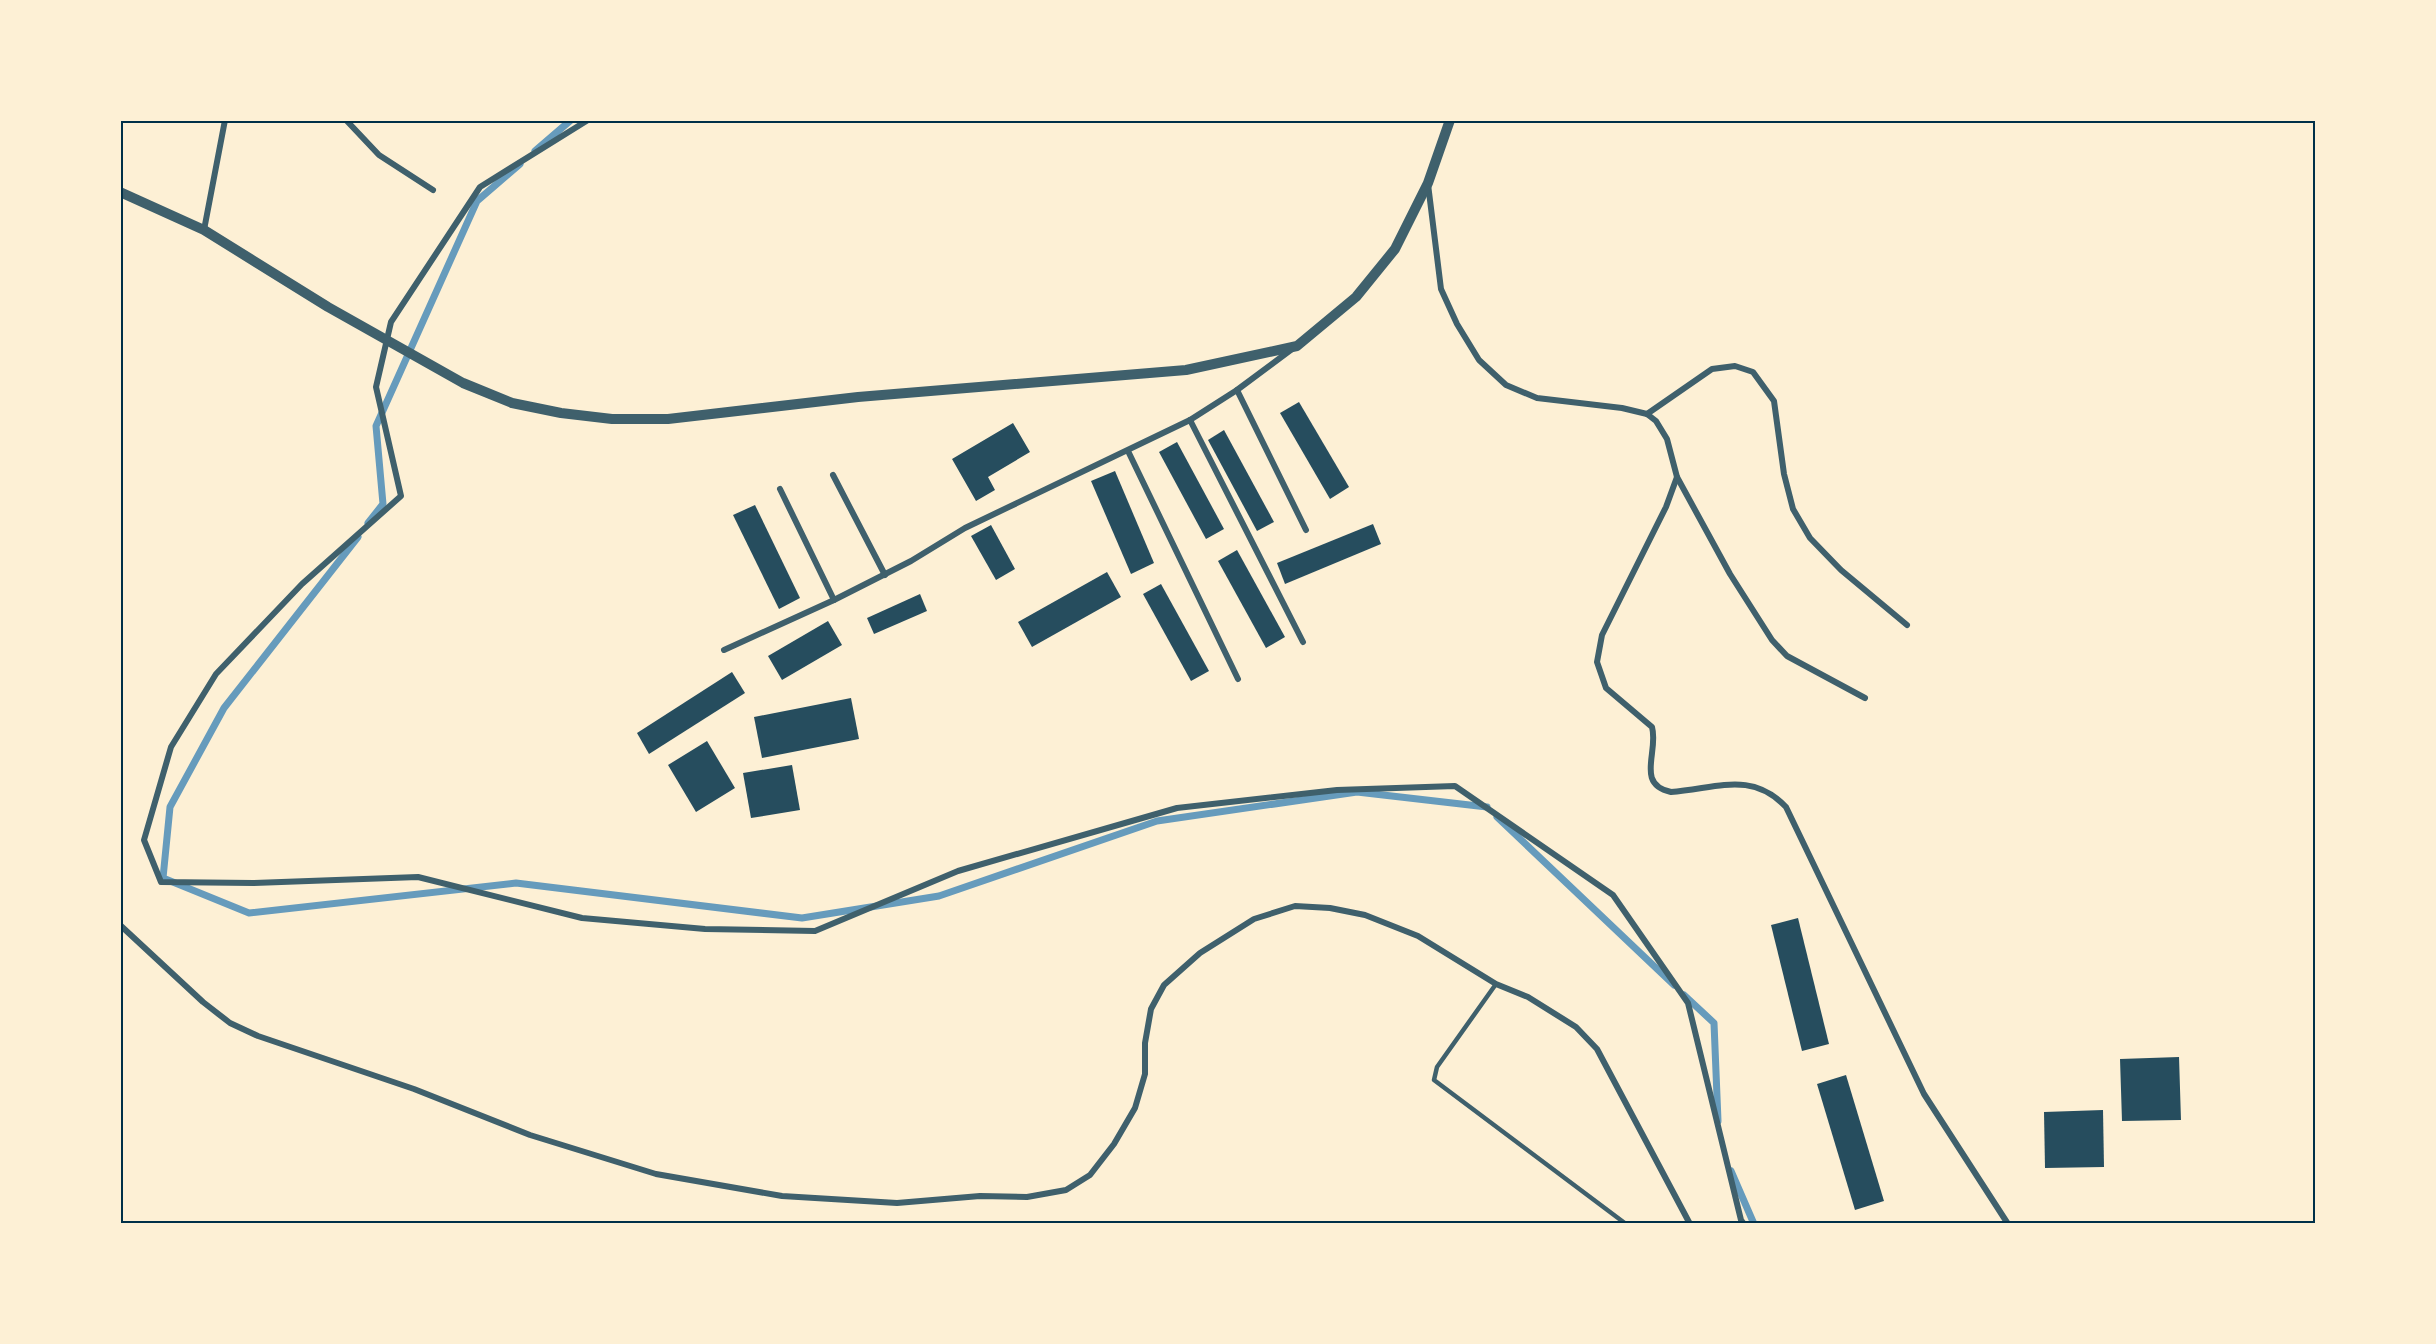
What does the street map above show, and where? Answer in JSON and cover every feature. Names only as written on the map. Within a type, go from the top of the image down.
[{"type":"street","points":[[204,230],[225,120]]},
{"type":"street","points":[[346,120],[379,155],[434,190]]},
{"type":"street","points":[[588,120],[480,187],[391,322],[376,387],[401,496],[302,584],[216,675],[171,747],[144,840],[161,882],[253,883],[418,877],[582,918],[705,929],[815,931],[958,871],[1177,808],[1337,790],[1455,786],[1613,895],[1688,1003],[1741,1220],[1744,1224]]},
{"type":"street","points":[[724,650],[834,600],[885,575],[965,528],[1128,452],[1190,420],[1237,390],[1297,346],[1356,297],[1395,249],[1428,183],[1450,120]]},
{"type":"street","points":[[1428,183],[1441,289],[1457,324],[1479,360],[1506,385],[1537,398],[1622,408],[1647,414],[1656,421],[1667,439],[1677,477],[1730,574],[1772,640],[1787,656],[1865,698]]},
{"type":"street","points":[[120,192],[204,230],[327,307],[463,383],[512,403],[561,413],[612,419],[668,419],[858,397],[1186,370],[1297,346]]},
{"type":"street","points":[[1647,414],[1712,369],[1735,366],[1754,372],[1774,401],[1786,482],[1794,509],[1810,538],[1841,570],[1907,625]]},
{"type":"street","points":[[1237,390],[1306,530]]},
{"type":"street","points":[[1190,420],[1303,642]]},
{"type":"street","points":[[1128,452],[1238,679]]},
{"type":"street","points":[[833,475],[885,575]]},
{"type":"street","points":[[1677,477],[1666,507],[1602,635],[1596,662],[1600,676],[1606,688],[1616,699],[1652,726],[1654,748],[1650,776],[1653,784],[1659,789],[1681,791],[1752,784],[1773,793],[1786,807],[1924,1094],[2008,1224]]},
{"type":"street","points":[[780,489],[834,600]]},
{"type":"street","points":[[120,925],[203,1002],[230,1023],[268,1039],[414,1089],[530,1135],[656,1174],[782,1196],[897,1203],[980,1196],[1049,1195],[1066,1190],[1090,1175],[1114,1144],[1135,1108],[1145,1074],[1145,1043],[1151,1009],[1164,985],[1200,953],[1254,919],[1294,906],[1330,908],[1365,915],[1418,936],[1497,984],[1528,998],[1576,1027],[1597,1049],[1690,1224]]},
{"type":"lane","points":[[1497,984],[1437,1066],[1434,1080],[1626,1224]]},
{"type":"building","points":[[1299,402],[1349,487],[1330,499],[1280,413]]},
{"type":"building","points":[[1013,423],[1030,452],[988,477],[995,490],[976,501],[952,459]]},
{"type":"building","points":[[1224,430],[1274,522],[1257,531],[1208,440]]},
{"type":"building","points":[[1177,442],[1224,529],[1206,539],[1159,452]]},
{"type":"building","points":[[1115,471],[1154,563],[1131,574],[1091,481]]},
{"type":"building","points":[[755,505],[800,598],[779,609],[733,515]]},
{"type":"building","points":[[1373,524],[1381,544],[1285,584],[1277,563]]},
{"type":"building","points":[[991,525],[1015,569],[996,580],[971,536]]},
{"type":"building","points":[[1237,550],[1285,637],[1266,648],[1218,561]]},
{"type":"building","points":[[1107,572],[1121,597],[1032,647],[1018,622]]},
{"type":"building","points":[[1161,584],[1209,671],[1191,681],[1143,594]]},
{"type":"building","points":[[920,594],[927,611],[874,634],[867,618]]},
{"type":"building","points":[[828,621],[842,645],[782,680],[768,656]]},
{"type":"building","points":[[732,672],[745,693],[649,754],[637,733]]},
{"type":"building","points":[[851,698],[859,739],[762,758],[754,717]]},
{"type":"building","points":[[707,741],[735,788],[696,812],[668,765]]},
{"type":"building","points":[[792,765],[800,810],[751,818],[743,773]]},
{"type":"building","points":[[1798,918],[1829,1044],[1802,1051],[1771,925]]},
{"type":"building","points":[[2179,1057],[2181,1120],[2122,1121],[2120,1059]]},
{"type":"building","points":[[1846,1075],[1884,1201],[1855,1210],[1817,1084]]},
{"type":"building","points":[[2103,1110],[2104,1167],[2045,1168],[2044,1112]]},
{"type":"waterway","points":[[535,151],[571,120]]},
{"type":"waterway","points":[[368,523],[383,504],[376,426],[477,201],[520,164]]},
{"type":"waterway","points":[[358,537],[224,708],[170,807],[163,878],[249,913],[516,883],[802,918],[939,896],[1157,821],[1357,792],[1487,807]]},
{"type":"waterway","points":[[1497,817],[1674,985]]},
{"type":"waterway","points":[[1684,995],[1714,1023],[1718,1121]]},
{"type":"waterway","points":[[1731,1171],[1754,1224]]}]
